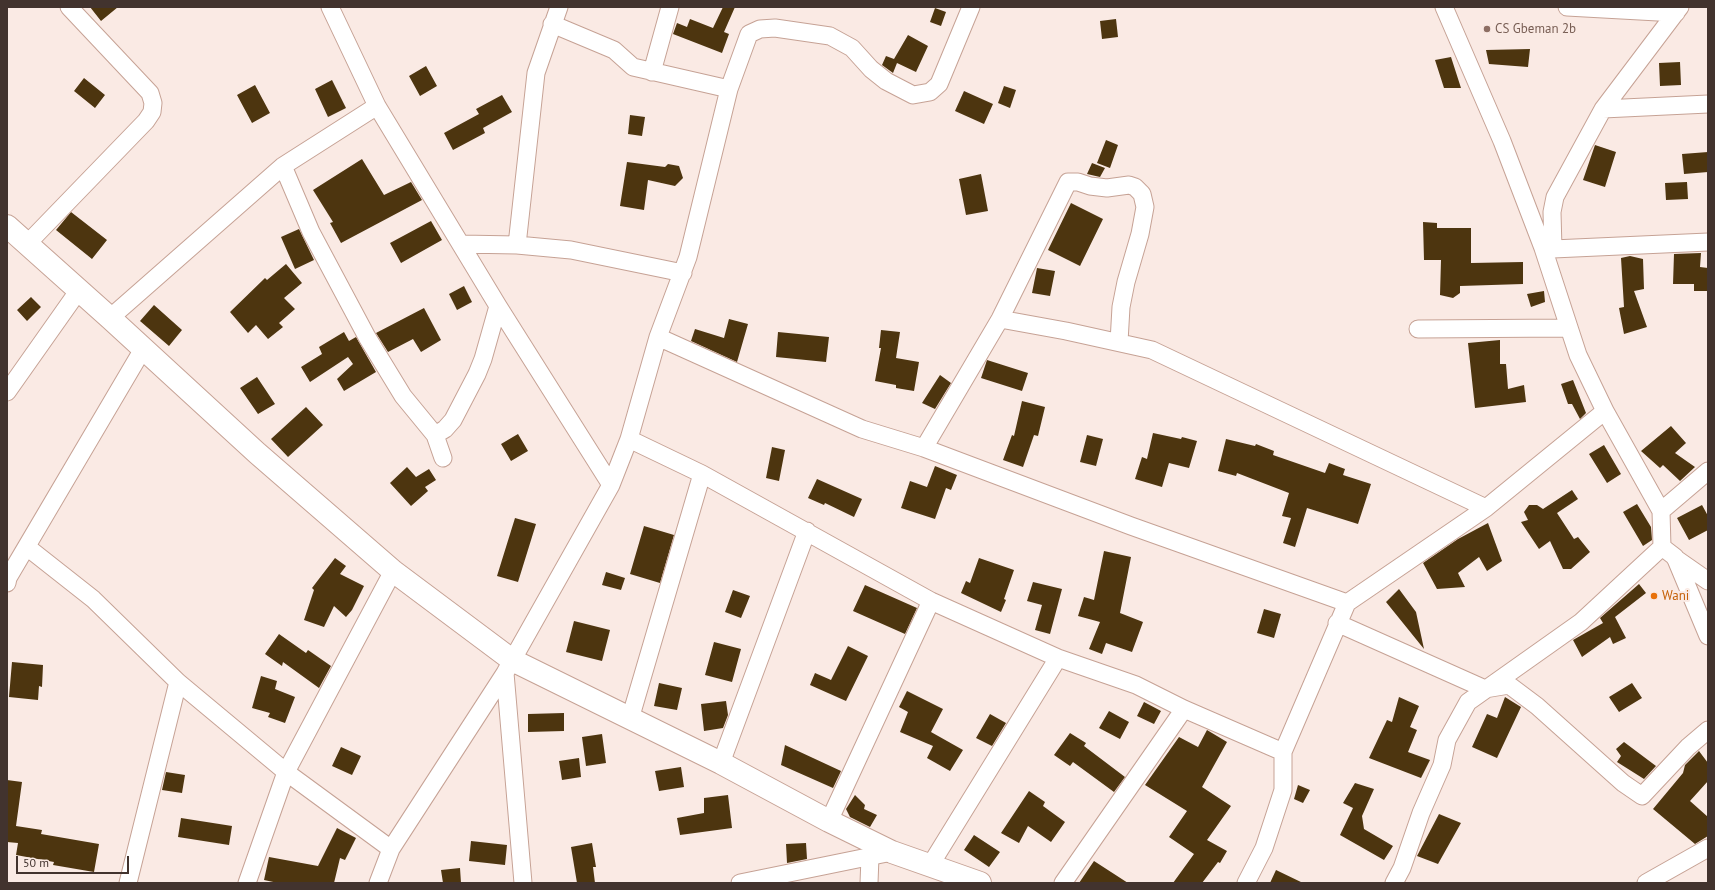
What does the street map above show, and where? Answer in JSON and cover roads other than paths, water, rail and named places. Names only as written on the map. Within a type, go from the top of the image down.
[{"type":"street","points":[[27,244],[140,127],[152,112],[153,103],[150,93],[69,7]]},
{"type":"street","points":[[330,7],[377,106],[498,306],[611,485]]},
{"type":"street","points":[[517,245],[536,73],[559,7]]},
{"type":"street","points":[[652,72],[670,7]]},
{"type":"street","points":[[378,883],[391,849],[509,666],[611,485],[629,439],[658,337],[688,257],[729,89],[749,34],[760,29],[775,28],[830,36],[852,48],[871,69],[886,81],[913,95],[930,92],[939,84],[971,7]]},
{"type":"street","points":[[1444,7],[1548,249],[1568,328],[1578,355],[1605,411],[1661,511],[1668,552],[1708,636]]},
{"type":"street","points":[[1567,7],[1678,10]]},
{"type":"street","points":[[1548,249],[1552,212],[1556,197],[1603,109],[1678,10]]},
{"type":"street","points":[[552,24],[614,50],[633,67],[729,89]]},
{"type":"street","points":[[1603,109],[1708,104]]},
{"type":"street","points":[[110,318],[283,166],[377,106]]},
{"type":"street","points":[[283,166],[311,232],[367,337],[403,396],[435,435],[443,458]]},
{"type":"street","points":[[924,448],[1000,319],[1068,182],[1078,182],[1090,186],[1107,188],[1130,185],[1136,187],[1142,194],[1145,207],[1140,234],[1126,282],[1121,307],[1119,342]]},
{"type":"street","points":[[7,226],[110,318],[256,453],[393,571],[509,666],[630,719],[721,763],[829,821],[892,852],[931,864],[980,883]]},
{"type":"street","points":[[1548,249],[1708,242]]},
{"type":"street","points":[[460,244],[517,245],[571,250],[682,273]]},
{"type":"street","points":[[7,392],[79,290]]},
{"type":"street","points":[[435,435],[445,429],[453,420],[477,374],[484,359],[498,306]]},
{"type":"street","points":[[1000,319],[1119,342],[1152,350],[1486,508]]},
{"type":"street","points":[[1418,329],[1568,328]]},
{"type":"street","points":[[658,337],[862,429],[924,448],[1131,526],[1347,603]]},
{"type":"street","points":[[7,580],[143,349]]},
{"type":"street","points":[[1246,883],[1264,848],[1283,790],[1283,752],[1347,603],[1486,508],[1605,411]]},
{"type":"street","points":[[629,439],[702,474],[931,602],[1058,658],[1136,685],[1184,709],[1283,752]]},
{"type":"street","points":[[1661,511],[1708,471]]},
{"type":"street","points":[[630,719],[702,474]]},
{"type":"street","points":[[721,763],[807,532]]},
{"type":"street","points":[[27,547],[93,599],[178,682],[286,772],[391,849]]},
{"type":"street","points":[[1668,552],[1708,581]]},
{"type":"street","points":[[1394,883],[1402,868],[1421,813],[1442,765],[1447,740],[1468,702],[1581,622],[1668,552]]},
{"type":"street","points":[[247,883],[286,772],[393,571]]},
{"type":"street","points":[[829,821],[931,602]]},
{"type":"street","points":[[1338,623],[1486,689],[1509,685],[1537,706],[1613,775],[1642,796],[1688,747],[1708,730]]},
{"type":"street","points":[[931,864],[1058,658]]},
{"type":"street","points":[[509,666],[523,883]]},
{"type":"street","points":[[128,883],[178,682]]},
{"type":"street","points":[[1062,883],[1184,709]]},
{"type":"street","points":[[1646,883],[1708,848]]},
{"type":"street","points":[[740,883],[892,852]]},
{"type":"street","points":[[869,883],[870,857]]},
{"type":"place","name":"CS Gbeman 2b","points":[[1487,29]]},
{"type":"place","name":"Wani","points":[[1654,596]]}]
